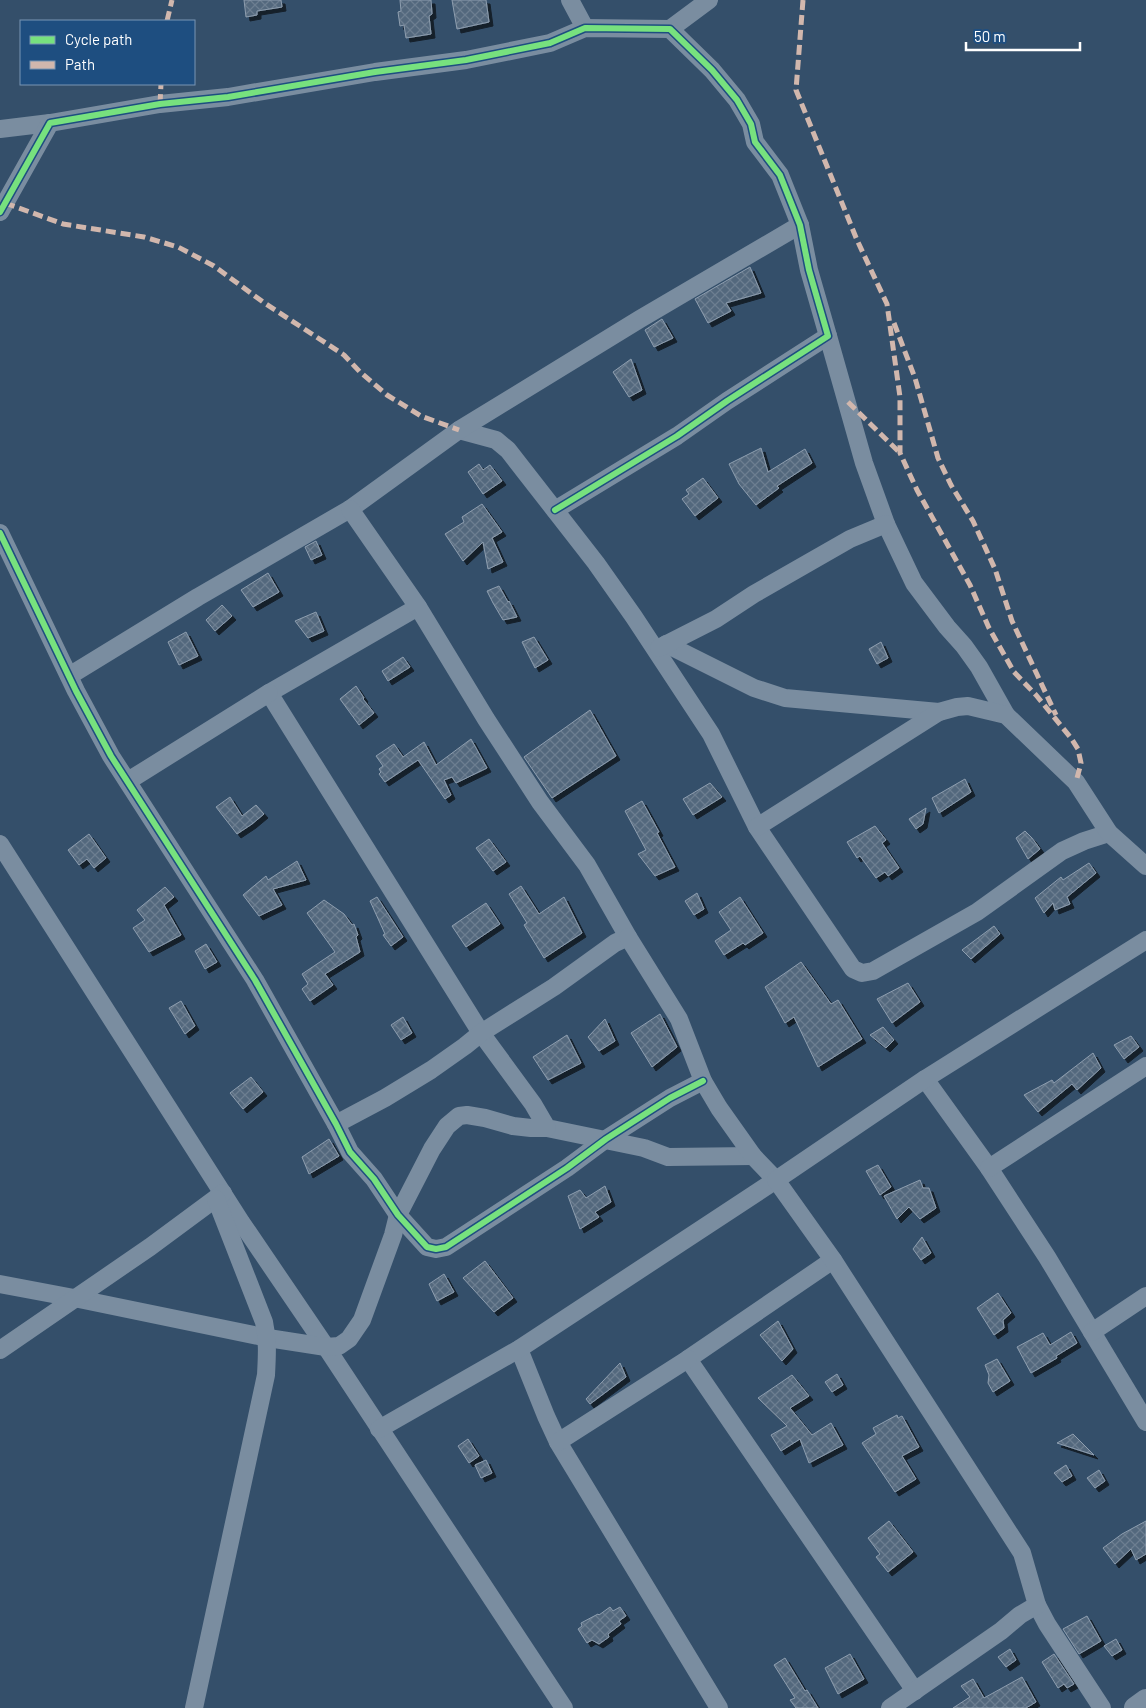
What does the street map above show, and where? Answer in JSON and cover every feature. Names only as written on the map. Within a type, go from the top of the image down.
[{"type":"street","points":[[570,0],[585,28]]},
{"type":"street","points":[[0,129],[466,60],[550,43],[585,28],[670,29],[709,0]]},
{"type":"street","points":[[670,29],[712,70],[737,100],[750,124],[755,142],[780,174],[800,225],[808,270],[864,464],[886,524],[914,583],[969,653],[1006,715],[1076,782],[1109,833],[1146,866]]},
{"type":"street","points":[[0,212],[50,123]]},
{"type":"street","points":[[69,676],[198,596],[350,509],[459,430],[640,319],[800,225]]},
{"type":"street","points":[[555,510],[677,436],[726,401],[828,336]]},
{"type":"street","points":[[459,430],[496,440],[508,450],[628,609],[660,647],[710,734],[757,827],[853,969],[862,972],[873,971],[977,912],[1062,852],[1084,841],[1109,833]]},
{"type":"street","points":[[350,509],[418,608],[486,719],[540,802],[587,865],[628,937],[679,1019],[703,1081],[720,1108],[753,1156],[776,1180],[833,1260],[1022,1553],[1037,1605],[1047,1624],[1102,1708]]},
{"type":"street","points":[[660,647],[716,618],[850,539],[886,524]]},
{"type":"street","points":[[0,533],[69,676],[111,756],[254,980],[350,1152],[374,1179],[398,1215],[428,1247],[436,1249],[446,1247],[567,1168],[606,1139],[670,1098],[703,1081]]},
{"type":"street","points":[[128,781],[269,693],[418,608]]},
{"type":"street","points":[[660,647],[754,688],[785,698],[939,712]]},
{"type":"street","points":[[269,693],[481,1033],[533,1104],[547,1128]]},
{"type":"street","points":[[757,827],[939,712],[968,706],[1006,715]]},
{"type":"street","points":[[0,844],[220,1196],[241,1222],[326,1347],[564,1708]]},
{"type":"street","points":[[336,1124],[385,1098],[431,1070],[481,1033],[554,987],[615,943],[628,937]]},
{"type":"street","points":[[379,1429],[519,1349],[776,1180],[925,1079],[1146,940]]},
{"type":"street","points":[[989,1168],[1146,1066]]},
{"type":"street","points":[[925,1079],[989,1168],[1048,1257],[1146,1422]]},
{"type":"street","points":[[0,1284],[268,1338],[326,1347],[339,1346],[349,1339],[362,1320],[393,1236],[398,1215],[432,1149],[447,1126],[459,1116],[467,1115],[513,1126],[547,1128],[606,1139],[644,1148],[668,1158],[753,1156]]},
{"type":"street","points":[[0,1350],[150,1247],[220,1196]]},
{"type":"street","points":[[194,1708],[266,1375],[268,1338],[220,1196]]},
{"type":"street","points":[[558,1442],[688,1359],[833,1260]]},
{"type":"street","points":[[1092,1332],[1146,1296]]},
{"type":"street","points":[[519,1349],[558,1442],[718,1708]]},
{"type":"street","points":[[688,1359],[916,1691]]},
{"type":"street","points":[[890,1708],[1037,1605]]},
{"type":"street","points":[[1136,1708],[1146,1700]]},
{"type":"building","points":[[244,0],[281,0],[282,7],[257,11],[257,15],[246,17]]},
{"type":"building","points":[[400,0],[431,0],[432,14],[429,16],[431,34],[406,38],[404,25],[400,26],[398,12],[401,11]]},
{"type":"building","points":[[452,0],[486,0],[489,22],[457,29]]},
{"type":"building","points":[[750,267],[761,293],[726,303],[731,311],[708,323],[695,299]]},
{"type":"building","points":[[662,319],[673,338],[654,347],[645,330]]},
{"type":"building","points":[[631,359],[642,390],[629,397],[613,372]]},
{"type":"building","points":[[761,448],[768,472],[805,449],[812,463],[777,486],[779,488],[756,505],[739,484],[729,464]]},
{"type":"building","points":[[479,464],[483,470],[490,465],[502,481],[483,494],[468,472]]},
{"type":"building","points":[[703,478],[718,498],[695,516],[682,499],[689,494],[686,490]]},
{"type":"building","points":[[482,504],[502,532],[492,538],[503,562],[488,569],[483,542],[463,561],[445,534],[464,522],[462,517]]},
{"type":"building","points":[[316,541],[322,555],[311,560],[305,547]]},
{"type":"building","points":[[268,573],[279,592],[253,607],[241,590]]},
{"type":"building","points":[[499,586],[517,617],[503,620],[493,603],[487,591]]},
{"type":"building","points":[[222,605],[232,616],[215,631],[206,620]]},
{"type":"building","points":[[316,612],[324,631],[308,638],[295,621]]},
{"type":"building","points":[[186,632],[198,656],[179,665],[168,642]]},
{"type":"building","points":[[534,637],[548,660],[535,668],[522,642]]},
{"type":"building","points":[[881,642],[888,658],[877,664],[869,649]]},
{"type":"building","points":[[403,657],[410,667],[388,681],[382,671]]},
{"type":"building","points":[[356,686],[374,713],[359,725],[340,699]]},
{"type":"building","points":[[590,710],[616,756],[552,798],[524,757]]},
{"type":"building","points":[[471,739],[487,768],[456,783],[452,777],[444,780],[451,795],[445,799],[418,760],[385,782],[379,774],[381,772],[379,769],[383,766],[376,756],[394,744],[403,757],[424,742],[436,765]]},
{"type":"building","points":[[965,779],[971,792],[939,813],[932,798]]},
{"type":"building","points":[[710,783],[722,797],[693,815],[683,799]]},
{"type":"building","points":[[230,797],[242,816],[256,805],[264,814],[237,834],[216,807]]},
{"type":"building","points":[[642,801],[675,867],[655,876],[638,854],[646,850],[625,811]]},
{"type":"building","points":[[926,808],[923,824],[916,829],[909,819]]},
{"type":"building","points":[[875,826],[886,840],[882,843],[899,868],[888,876],[885,872],[876,878],[860,856],[857,858],[847,842]]},
{"type":"building","points":[[1025,831],[1040,849],[1028,859],[1016,838]]},
{"type":"building","points":[[89,834],[106,858],[94,868],[87,859],[79,865],[68,850]]},
{"type":"building","points":[[489,839],[506,862],[493,871],[476,848]]},
{"type":"building","points":[[297,861],[306,880],[273,889],[282,905],[259,916],[243,895],[266,876],[268,880]]},
{"type":"building","points":[[1089,863],[1096,873],[1067,897],[1070,904],[1055,910],[1053,903],[1044,913],[1035,898],[1061,877],[1063,880]]},
{"type":"building","points":[[521,886],[539,914],[564,897],[582,933],[544,958],[524,925],[527,923],[509,894]]},
{"type":"building","points":[[165,887],[174,897],[164,905],[181,935],[149,952],[133,928],[145,920],[137,910]]},
{"type":"building","points":[[697,893],[704,909],[694,915],[685,901]]},
{"type":"building","points":[[377,897],[403,937],[391,946],[383,935],[385,934],[370,901]]},
{"type":"building","points":[[740,897],[763,933],[745,945],[743,943],[724,955],[715,941],[731,930],[719,912]]},
{"type":"building","points":[[324,900],[344,914],[352,925],[354,924],[358,935],[356,937],[360,952],[325,974],[333,985],[310,1001],[302,989],[308,984],[302,974],[335,952],[307,913]]},
{"type":"building","points":[[486,903],[500,924],[466,947],[452,926]]},
{"type":"building","points":[[994,926],[1000,934],[971,959],[962,950]]},
{"type":"building","points":[[206,944],[217,962],[205,969],[195,951]]},
{"type":"building","points":[[801,962],[831,1004],[838,1000],[862,1039],[818,1067],[794,1017],[785,1023],[765,987]]},
{"type":"building","points":[[908,983],[920,1002],[892,1023],[877,999]]},
{"type":"building","points":[[181,1001],[195,1026],[185,1034],[169,1008]]},
{"type":"building","points":[[660,1014],[677,1047],[652,1067],[631,1033]]},
{"type":"building","points":[[403,1017],[412,1033],[401,1040],[391,1025]]},
{"type":"building","points":[[605,1019],[615,1041],[599,1051],[588,1037]]},
{"type":"building","points":[[883,1027],[894,1040],[886,1048],[870,1035]]},
{"type":"building","points":[[567,1035],[581,1063],[548,1080],[533,1057]]},
{"type":"building","points":[[1131,1036],[1139,1047],[1124,1059],[1114,1045]]},
{"type":"building","points":[[1093,1053],[1101,1068],[1077,1090],[1072,1084],[1038,1112],[1024,1095],[1052,1080],[1054,1083]]},
{"type":"building","points":[[251,1077],[263,1092],[243,1109],[230,1093]]},
{"type":"building","points":[[329,1139],[339,1156],[309,1174],[302,1157]]},
{"type":"building","points":[[878,1165],[891,1187],[880,1195],[866,1171]]},
{"type":"building","points":[[920,1180],[923,1188],[929,1188],[936,1208],[920,1219],[909,1207],[897,1219],[884,1196]]},
{"type":"building","points":[[605,1186],[611,1202],[595,1212],[599,1217],[580,1229],[568,1196],[580,1190],[586,1198]]},
{"type":"building","points":[[922,1237],[931,1253],[921,1260],[913,1249]]},
{"type":"building","points":[[485,1261],[513,1298],[494,1312],[463,1278]]},
{"type":"building","points":[[444,1274],[454,1292],[437,1301],[429,1284]]},
{"type":"building","points":[[998,1293],[1011,1313],[1003,1320],[1004,1328],[994,1335],[977,1308]]},
{"type":"building","points":[[778,1321],[793,1349],[782,1361],[760,1335]]},
{"type":"building","points":[[1071,1332],[1077,1343],[1056,1356],[1057,1358],[1031,1373],[1017,1347],[1043,1333],[1050,1345]]},
{"type":"building","points":[[997,1359],[1010,1381],[993,1392],[988,1383],[989,1375],[985,1365]]},
{"type":"building","points":[[620,1363],[626,1377],[590,1404],[586,1399]]},
{"type":"building","points":[[837,1374],[843,1385],[832,1392],[825,1382]]},
{"type":"building","points":[[792,1375],[809,1396],[790,1408],[812,1435],[831,1423],[843,1445],[809,1463],[800,1439],[781,1451],[771,1435],[787,1426],[758,1398]]},
{"type":"building","points":[[897,1415],[898,1418],[902,1416],[919,1447],[902,1456],[916,1479],[895,1492],[862,1443],[876,1434],[873,1428]]},
{"type":"building","points":[[1073,1434],[1094,1455],[1057,1443]]},
{"type":"building","points":[[468,1439],[479,1456],[469,1463],[458,1446]]},
{"type":"building","points":[[486,1460],[492,1473],[481,1478],[475,1465]]},
{"type":"building","points":[[1066,1465],[1072,1476],[1062,1482],[1054,1473]]},
{"type":"building","points":[[1099,1470],[1105,1481],[1095,1488],[1087,1478]]},
{"type":"building","points":[[889,1521],[913,1552],[888,1572],[876,1557],[880,1554],[868,1538]]},
{"type":"building","points":[[1146,1521],[1146,1554],[1136,1560],[1131,1549],[1115,1564],[1103,1548],[1122,1534]]},
{"type":"building","points":[[610,1607],[613,1611],[620,1607],[626,1616],[619,1621],[621,1624],[608,1634],[609,1637],[599,1644],[592,1640],[587,1643],[578,1629],[582,1626],[581,1623],[599,1615]]},
{"type":"building","points":[[1087,1616],[1101,1641],[1079,1654],[1063,1629]]},
{"type":"building","points":[[1116,1639],[1122,1650],[1112,1656],[1104,1646]]},
{"type":"building","points":[[1010,1649],[1016,1660],[1006,1667],[998,1657]]},
{"type":"building","points":[[850,1654],[864,1679],[838,1694],[825,1668]]},
{"type":"building","points":[[1054,1654],[1074,1684],[1067,1688],[1064,1684],[1058,1688],[1042,1662]]},
{"type":"building","points":[[785,1658],[818,1708],[796,1708],[790,1700],[795,1698],[774,1665]]},
{"type":"building","points":[[1022,1677],[1036,1702],[1026,1708],[953,1708],[970,1697],[961,1686],[973,1679],[984,1698]]},
{"type":"marked path","points":[[167,20],[172,0]]},
{"type":"marked path","points":[[803,0],[796,90],[857,240],[887,304],[900,397],[900,453],[917,490],[970,585],[989,628],[1014,672],[1036,695],[1078,749],[1081,763],[1076,782]]},
{"type":"marked path","points":[[160,104],[161,85]]},
{"type":"marked path","points":[[5,203],[63,224],[144,237],[178,247],[214,266],[263,302],[344,355],[360,372],[387,395],[421,416],[459,430]]},
{"type":"marked path","points":[[894,323],[915,378],[938,458],[951,485],[973,521],[995,569],[1012,621],[1056,715]]},
{"type":"marked path","points":[[848,402],[900,453]]},
{"type":"cycle path","points":[[0,212],[50,123],[160,104],[228,97],[375,72],[466,60],[550,43],[585,28],[670,29],[712,70],[737,100],[751,124],[755,142],[780,175],[800,225],[809,270],[828,336],[727,401],[677,436],[555,510]]},
{"type":"cycle path","points":[[0,533],[76,691],[111,756],[255,980],[350,1152],[374,1179],[398,1215],[427,1247],[436,1249],[446,1247],[567,1168],[606,1139],[670,1098],[703,1081]]}]
